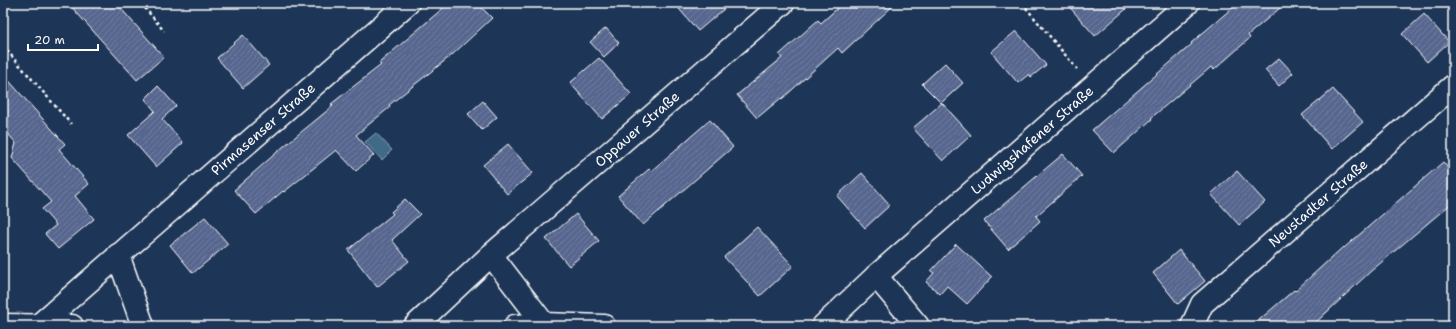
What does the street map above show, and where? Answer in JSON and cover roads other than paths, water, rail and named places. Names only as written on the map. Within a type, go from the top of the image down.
[{"type":"street","name":"Pirmasenser Straße","points":[[39,325],[408,3]]},
{"type":"street","name":"Oppauer Straße","points":[[415,326],[491,255],[783,3]]},
{"type":"street","name":"Ludwigshafener Straße","points":[[823,326],[876,276],[1188,3]]},
{"type":"street","name":"Neustadter Straße","points":[[1192,326],[1202,304],[1453,86]]},
{"type":"street","points":[[491,255],[544,324]]},
{"type":"street","points":[[118,256],[143,326]]},
{"type":"street","points":[[876,276],[918,326]]},
{"type":"street","points":[[515,326],[544,324],[604,326]]},
{"type":"street","points":[[3,325],[72,326]]},
{"type":"water","points":[[376,133],[392,150],[382,160],[365,142]]}]
